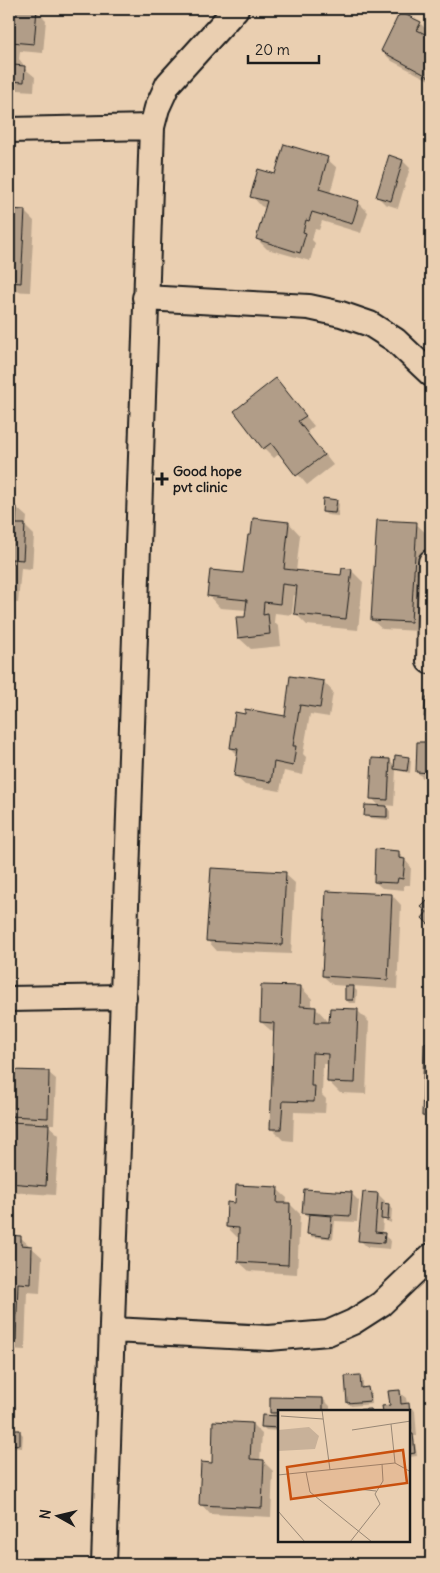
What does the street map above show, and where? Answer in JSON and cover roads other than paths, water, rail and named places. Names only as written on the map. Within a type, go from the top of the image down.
[{"type":"street","points":[[104,1564],[152,127],[157,108],[168,84],[236,9]]},
{"type":"street","points":[[9,130],[152,127]]},
{"type":"street","points":[[145,298],[310,306],[341,314],[370,324],[395,340],[431,374]]},
{"type":"street","points":[[429,661],[431,562]]},
{"type":"street","points":[[9,999],[124,997]]},
{"type":"street","points":[[113,1330],[269,1338],[328,1334],[353,1322],[381,1304],[431,1256]]},
{"type":"place","name":"Good hope pvt clinic","points":[[162,479]]}]
